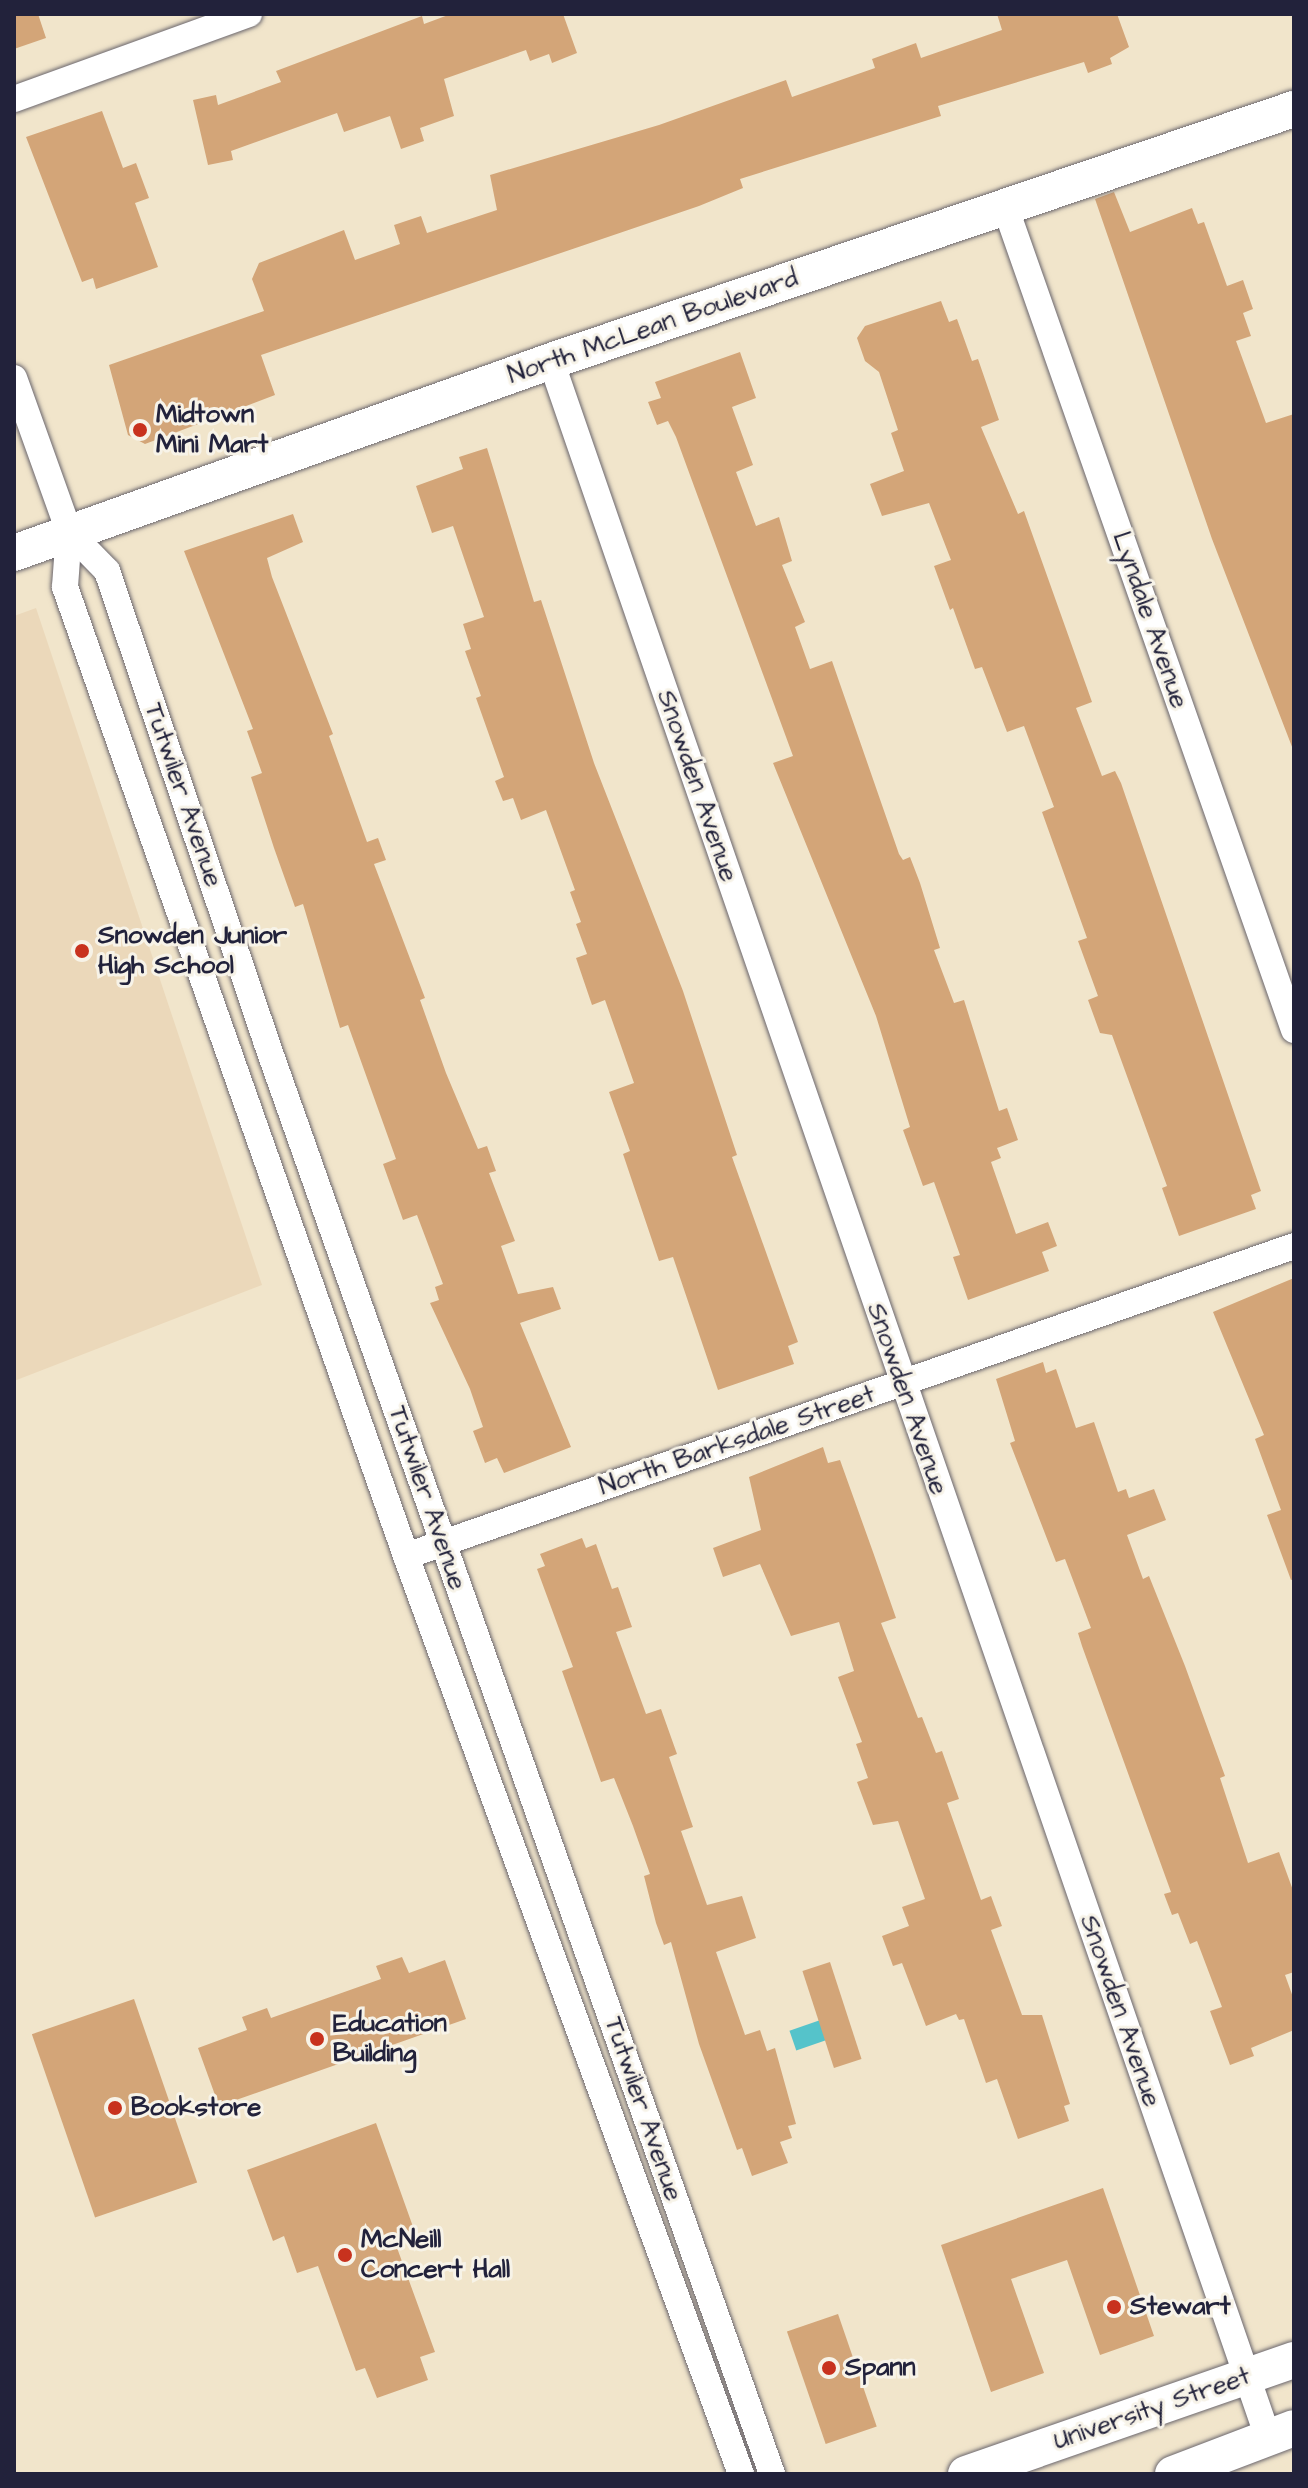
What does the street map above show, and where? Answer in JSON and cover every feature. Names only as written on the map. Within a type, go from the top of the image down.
[{"type":"main road","name":"North McLean Boulevard","points":[[14,553],[551,361],[1294,109]]},
{"type":"main road","name":"University Street","points":[[966,2474],[1294,2360]]},
{"type":"main road","points":[[1173,2474],[1281,2432]]},
{"type":"street","points":[[14,99],[249,14]]},
{"type":"street","name":"Lyndale Avenue","points":[[1006,209],[1294,1030]]},
{"type":"street","name":"Snowden Avenue","points":[[551,361],[1247,2376],[1281,2432]]},
{"type":"street","name":"Tutwiler Avenue","points":[[14,378],[69,532],[65,587],[406,1556],[741,2474]]},
{"type":"street","name":"Tutwiler Avenue","points":[[69,532],[107,571],[266,1041],[772,2474]]},
{"type":"street","points":[[230,1056],[266,1041]]},
{"type":"street","name":"North Barksdale Street","points":[[406,1556],[1294,1246]]},
{"type":"street","points":[[497,1804],[531,1793]]},
{"type":"street","points":[[583,2043],[616,2032]]},
{"type":"shaded area","name":"Snowden Junior High School","points":[[36,608],[262,1285],[14,1381],[14,616]]},
{"type":"water","points":[[832,2016],[839,2036],[796,2051],[789,2031]]},
{"type":"building","points":[[14,14],[38,14],[46,38],[14,49]]},
{"type":"building","points":[[451,14],[563,14],[577,53],[552,63],[549,54],[530,61],[526,50],[444,79],[454,116],[420,128],[424,141],[401,149],[390,116],[344,132],[337,113],[231,151],[233,160],[208,165],[193,100],[216,95],[218,105],[281,82],[276,71],[422,16],[424,24]]},
{"type":"building","points":[[997,14],[1117,14],[1129,47],[1110,58],[1112,64],[1088,73],[1084,62],[938,106],[941,116],[740,179],[743,188],[699,206],[261,355],[275,395],[145,444],[128,435],[109,365],[264,311],[252,279],[259,263],[344,230],[355,260],[400,244],[394,225],[421,216],[427,233],[497,210],[490,175],[659,125],[786,80],[792,97],[875,68],[872,59],[916,43],[921,58],[1002,30]]},
{"type":"building","points":[[102,111],[123,168],[136,163],[149,198],[135,203],[158,267],[96,289],[93,278],[82,282],[26,137]]},
{"type":"building","points":[[1114,192],[1130,232],[1192,208],[1198,224],[1204,222],[1227,286],[1243,280],[1253,309],[1243,313],[1251,336],[1236,341],[1266,423],[1294,414],[1294,752],[1212,539],[1095,199]]},
{"type":"building","points":[[941,301],[949,322],[957,319],[972,361],[978,359],[999,420],[981,427],[1018,514],[1024,511],[1092,702],[1076,708],[1102,776],[1115,771],[1121,783],[1261,1191],[1251,1195],[1256,1209],[1179,1236],[1162,1188],[1167,1186],[1112,1035],[1100,1033],[1088,1000],[1098,996],[1078,941],[1087,938],[1042,812],[1054,807],[1024,726],[1007,732],[982,667],[975,669],[934,566],[951,560],[929,503],[882,516],[870,484],[904,471],[891,433],[898,430],[879,372],[865,361],[857,338],[865,326]]},
{"type":"building","points":[[740,352],[756,398],[732,407],[753,465],[736,472],[756,526],[779,517],[792,561],[782,565],[805,622],[795,627],[810,669],[832,661],[899,854],[903,860],[910,857],[920,883],[940,948],[934,950],[954,1003],[964,1000],[999,1111],[1007,1108],[1018,1140],[997,1148],[1001,1158],[991,1162],[1016,1234],[1048,1222],[1057,1246],[1042,1252],[1049,1271],[968,1300],[953,1257],[960,1255],[934,1182],[923,1186],[903,1130],[910,1127],[876,1016],[773,763],[793,756],[676,437],[668,421],[657,425],[648,402],[661,398],[655,382]]},
{"type":"building","points":[[487,448],[534,602],[541,600],[594,763],[683,991],[737,1155],[732,1157],[798,1342],[788,1346],[794,1364],[718,1390],[673,1257],[659,1261],[623,1154],[630,1151],[609,1092],[634,1083],[605,1000],[592,1005],[576,958],[587,954],[576,924],[581,922],[570,892],[575,890],[546,810],[521,820],[513,798],[503,801],[495,781],[504,777],[476,698],[481,696],[465,651],[471,649],[463,624],[484,617],[453,526],[432,533],[416,486],[463,469],[459,457]]},
{"type":"building","points":[[293,514],[303,542],[267,558],[272,577],[333,734],[329,736],[367,842],[378,838],[386,860],[374,864],[425,998],[420,1000],[446,1073],[478,1149],[487,1146],[496,1171],[489,1173],[515,1241],[501,1246],[518,1294],[553,1287],[561,1309],[520,1323],[571,1447],[504,1473],[497,1458],[485,1463],[473,1431],[483,1427],[470,1389],[430,1303],[439,1300],[435,1287],[443,1284],[417,1215],[403,1220],[383,1164],[396,1159],[348,1025],[340,1028],[303,904],[295,907],[274,848],[251,777],[262,773],[247,731],[253,729],[184,551]]},
{"type":"building","points":[[1294,1278],[1294,1579],[1291,1580],[1267,1515],[1281,1510],[1255,1439],[1264,1435],[1213,1312]]},
{"type":"building","points":[[1043,1362],[1046,1373],[1056,1369],[1076,1428],[1094,1422],[1118,1492],[1126,1489],[1129,1498],[1154,1489],[1166,1520],[1127,1535],[1143,1579],[1149,1576],[1185,1666],[1225,1776],[1220,1778],[1248,1863],[1279,1852],[1294,1893],[1294,1972],[1285,1975],[1294,2000],[1294,2030],[1251,2048],[1254,2056],[1230,2065],[1210,2011],[1222,2007],[1197,1941],[1190,1944],[1178,1913],[1172,1915],[1164,1894],[1171,1892],[1082,1646],[1078,1633],[1091,1628],[1065,1559],[1056,1562],[1010,1443],[1015,1441],[996,1379]]},
{"type":"building","points":[[823,1447],[828,1463],[840,1460],[873,1552],[896,1618],[881,1623],[918,1718],[922,1717],[936,1753],[942,1751],[959,1799],[947,1803],[981,1900],[991,1896],[1002,1926],[991,1930],[1022,2015],[1042,2015],[1070,2104],[1064,2106],[1069,2121],[1018,2139],[997,2079],[986,2083],[964,2019],[959,2020],[956,2014],[926,2026],[902,1963],[893,1966],[882,1936],[909,1926],[902,1907],[925,1899],[898,1821],[873,1825],[857,1782],[868,1778],[856,1744],[862,1742],[838,1677],[854,1671],[839,1622],[791,1636],[760,1564],[723,1577],[713,1548],[761,1530],[749,1477]]},
{"type":"building","points":[[582,1538],[586,1548],[596,1544],[612,1589],[618,1587],[632,1627],[616,1632],[646,1714],[661,1709],[677,1754],[669,1757],[693,1827],[681,1831],[707,1905],[742,1896],[756,1938],[716,1952],[745,2035],[760,2030],[767,2051],[775,2048],[796,2124],[788,2126],[792,2138],[780,2142],[788,2163],[752,2176],[742,2148],[737,2150],[699,2044],[671,1942],[664,1945],[656,1923],[644,1876],[650,1874],[633,1826],[614,1778],[601,1782],[562,1671],[573,1667],[537,1569],[545,1566],[540,1554]]},
{"type":"building","name":"Education Building","points":[[402,1957],[409,1973],[445,1960],[466,2019],[219,2106],[198,2048],[247,2030],[242,2017],[267,2008],[271,2018],[381,1979],[376,1966]]},
{"type":"building","points":[[830,1962],[862,2059],[834,2068],[802,1971]]},
{"type":"building","name":"Bookstore","points":[[134,1999],[197,2182],[95,2218],[32,2034]]},
{"type":"building","name":"McNeill Concert Hall","points":[[376,2123],[417,2238],[396,2245],[435,2352],[420,2357],[428,2380],[377,2398],[365,2368],[356,2371],[318,2266],[297,2273],[284,2236],[273,2241],[247,2170]]},
{"type":"building","name":"Stewart","points":[[1103,2188],[1154,2336],[1100,2355],[1067,2260],[1011,2279],[1044,2373],[991,2392],[941,2245]]},
{"type":"building","name":"Spann","points":[[838,2314],[877,2427],[826,2444],[787,2332]]},
{"type":"place","name":"Midtown Mini Mart","points":[[140,430]]},
{"type":"place","name":"Snowden Junior High School","points":[[82,951]]},
{"type":"place","name":"Education Building","points":[[317,2039]]},
{"type":"place","name":"Bookstore","points":[[115,2108]]},
{"type":"place","name":"McNeill Concert Hall","points":[[345,2255]]},
{"type":"place","name":"Stewart","points":[[1114,2307]]},
{"type":"place","name":"Spann","points":[[829,2368]]}]
